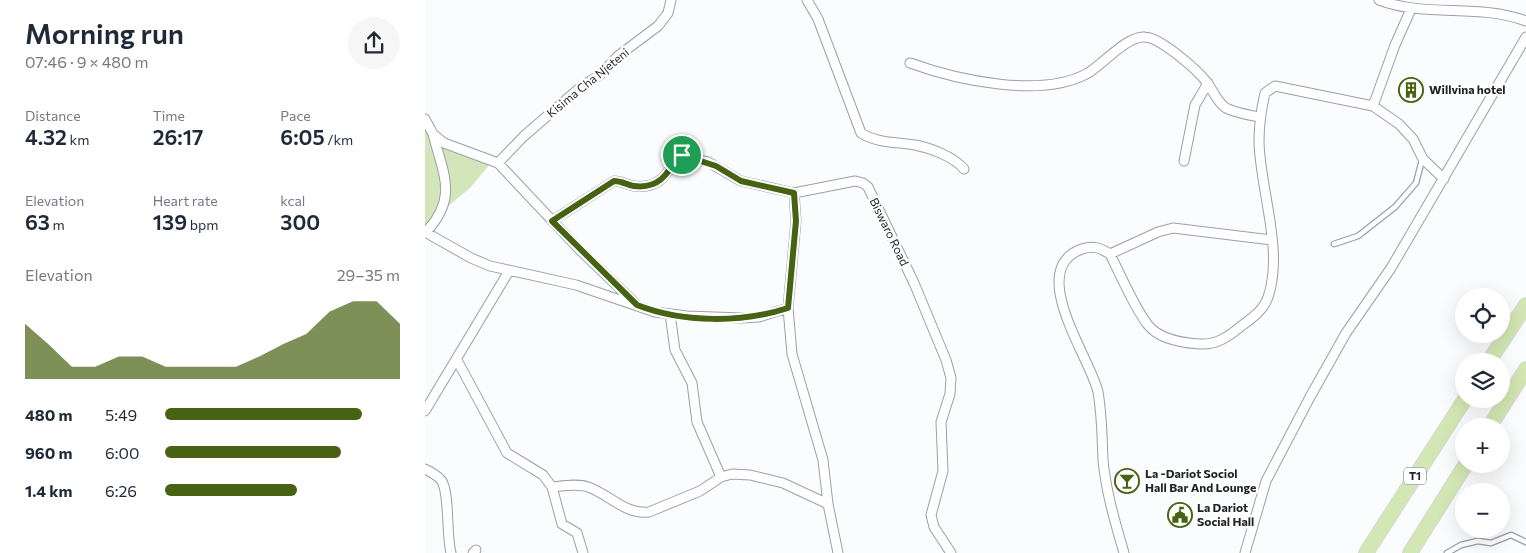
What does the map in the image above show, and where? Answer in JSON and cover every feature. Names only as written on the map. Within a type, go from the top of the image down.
[{"type":"highway","points":[[1495,353],[1526,305]]},
{"type":"highway","points":[[1495,418],[1525,371]]},
{"type":"highway","name":"T1","points":[[1366,553],[1459,408]]},
{"type":"highway","points":[[1410,553],[1460,473]]},
{"type":"street","name":"Kisima Cha Njeteni","points":[[498,163],[523,136],[582,86],[600,74],[618,56],[658,26],[668,13],[671,0]]},
{"type":"street","points":[[807,0],[818,19],[841,85],[861,133],[891,142],[915,145],[957,162],[964,170]]},
{"type":"street","points":[[1379,0],[1411,9],[1472,10],[1508,14],[1526,21]]},
{"type":"street","points":[[1373,106],[1395,45],[1411,9]]},
{"type":"street","points":[[910,63],[982,81],[1021,85],[1050,84],[1088,73],[1135,38],[1143,36],[1159,42],[1192,66],[1208,83],[1220,103],[1228,109],[1259,117]]},
{"type":"street","points":[[1245,553],[1266,481],[1310,397],[1346,333],[1391,268],[1526,37]]},
{"type":"street","points":[[1184,161],[1195,105],[1208,83]]},
{"type":"street","points":[[1124,553],[1108,495],[1103,460],[1102,415],[1097,388],[1063,313],[1059,281],[1065,261],[1078,250],[1090,246],[1101,248],[1110,254],[1148,325],[1161,336],[1188,344],[1208,345],[1220,341],[1256,315],[1268,299],[1272,281],[1272,240],[1259,144],[1259,117],[1265,94],[1275,86],[1373,106],[1399,124],[1413,139],[1423,159],[1444,179]]},
{"type":"street","points":[[425,119],[442,159],[445,191],[440,215],[425,232],[471,258],[509,272],[576,285],[655,312],[741,318],[759,317],[788,308]]},
{"type":"street","points":[[433,134],[444,143],[498,163],[552,221],[637,305]]},
{"type":"street","name":"Biswaro Road","points":[[552,221],[614,181],[641,186],[661,180],[668,174],[677,156],[708,162],[741,181],[794,193],[855,181],[863,183],[868,187],[914,283],[946,360],[951,378],[950,394],[941,422],[943,471],[931,515],[935,527],[951,553]]},
{"type":"street","points":[[794,193],[796,221],[788,308],[792,354],[823,460],[828,504],[838,553]]},
{"type":"street","points":[[1110,254],[1158,232],[1173,228],[1272,240]]},
{"type":"street","points":[[425,411],[509,272]]},
{"type":"street","points":[[670,314],[675,350],[692,383],[697,422],[721,477]]},
{"type":"street","points":[[457,360],[507,453],[543,475],[552,487],[562,524],[577,533],[583,553]]},
{"type":"street","points":[[425,469],[442,480],[446,488],[448,540],[451,553]]},
{"type":"street","points":[[552,487],[587,486],[631,511],[640,513],[649,512],[700,491],[721,477],[732,474],[769,479],[828,504]]},
{"type":"lane","points":[[1334,244],[1358,236],[1395,207],[1416,184],[1423,159]]},
{"type":"lane","points":[[1447,553],[1461,545],[1478,541],[1491,543],[1511,536],[1526,542]]},
{"type":"green space","points":[[425,127],[435,141],[490,164],[470,188],[425,225]]},
{"type":"place","name":"Willvina hotel","points":[[1411,90]]},
{"type":"place","name":"La -Dariot Sociol Hall Bar And Lounge","points":[[1127,481]]},
{"type":"place","name":"La Dariot Social Hall","points":[[1180,515]]},
{"type":"route","points":[[682,155],[708,162],[741,181],[794,193],[795,247],[788,308],[759,317],[741,318],[687,316],[655,312],[637,305],[552,221],[614,181],[621,181],[632,186],[641,186],[661,180],[668,174],[677,156],[682,155]]}]
